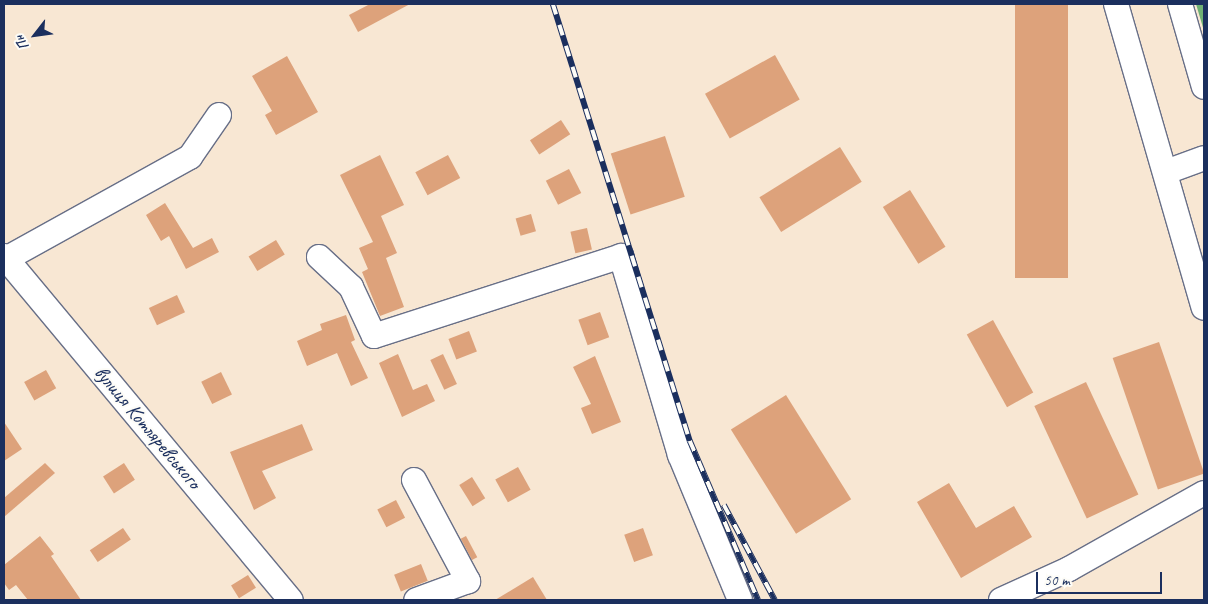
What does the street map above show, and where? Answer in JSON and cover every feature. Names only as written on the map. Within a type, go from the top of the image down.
[{"type":"street","points":[[1116,4],[1204,308]]},
{"type":"street","points":[[1180,4],[1204,87]]},
{"type":"street","points":[[5,258],[190,157],[220,115]]},
{"type":"street","points":[[1166,172],[1204,158]]},
{"type":"street","points":[[319,257],[351,287],[374,336],[621,256],[680,455],[740,600]]},
{"type":"street","name":"вулиця Котляревського","points":[[5,258],[291,600]]},
{"type":"street","points":[[414,480],[468,581],[416,600]]},
{"type":"street","points":[[1000,600],[1069,569],[1204,493]]},
{"type":"green space","points":[[1196,4],[1204,4],[1204,31]]},
{"type":"building","points":[[370,4],[410,4],[358,32],[349,15]]},
{"type":"building","points":[[1015,4],[1068,4],[1068,278],[1015,278]]},
{"type":"building","points":[[775,55],[800,100],[730,138],[705,94]]},
{"type":"building","points":[[287,56],[318,112],[276,135],[265,115],[272,111],[252,76]]},
{"type":"building","points":[[561,120],[570,134],[539,154],[530,140]]},
{"type":"building","points":[[665,136],[685,197],[631,214],[611,154]]},
{"type":"building","points":[[840,147],[862,182],[781,232],[759,197]]},
{"type":"building","points":[[380,155],[404,205],[381,216],[397,253],[386,258],[404,307],[380,316],[362,272],[368,269],[359,248],[373,242],[340,175]]},
{"type":"building","points":[[448,155],[460,178],[428,195],[415,172]]},
{"type":"building","points":[[569,169],[581,193],[558,205],[546,181]]},
{"type":"building","points":[[910,190],[946,247],[918,264],[883,207]]},
{"type":"building","points":[[165,203],[193,248],[212,238],[219,252],[186,269],[169,236],[161,241],[146,215]]},
{"type":"building","points":[[531,214],[536,231],[521,236],[516,218]]},
{"type":"building","points":[[587,228],[592,249],[575,253],[570,232]]},
{"type":"building","points":[[276,240],[285,255],[257,271],[249,256]]},
{"type":"building","points":[[177,295],[185,312],[157,325],[149,308]]},
{"type":"building","points":[[600,312],[609,337],[588,345],[578,320]]},
{"type":"building","points":[[346,315],[355,340],[351,342],[368,378],[351,386],[337,353],[307,366],[297,341],[322,330],[320,324]]},
{"type":"building","points":[[993,320],[1033,393],[1007,407],[967,335]]},
{"type":"building","points":[[469,331],[477,352],[456,359],[448,339]]},
{"type":"building","points":[[1159,342],[1204,474],[1158,489],[1113,358]]},
{"type":"building","points":[[398,354],[413,390],[427,384],[435,401],[402,417],[379,363]]},
{"type":"building","points":[[443,354],[457,384],[444,390],[430,360]]},
{"type":"building","points":[[595,356],[621,422],[592,434],[581,408],[591,404],[573,367]]},
{"type":"building","points":[[46,370],[56,388],[34,400],[24,382]]},
{"type":"building","points":[[221,372],[232,394],[212,404],[201,382]]},
{"type":"building","points":[[1086,382],[1138,494],[1087,518],[1034,406]]},
{"type":"building","points":[[786,395],[851,499],[796,534],[731,429]]},
{"type":"building","points":[[4,422],[22,449],[4,461]]},
{"type":"building","points":[[302,424],[313,450],[262,471],[276,498],[254,510],[230,452]]},
{"type":"building","points":[[45,463],[55,473],[4,517],[4,498]]},
{"type":"building","points":[[124,463],[135,480],[114,493],[103,477]]},
{"type":"building","points":[[518,467],[531,490],[508,502],[495,480]]},
{"type":"building","points":[[472,477],[485,498],[473,506],[459,485]]},
{"type":"building","points":[[949,483],[976,528],[1014,506],[1032,537],[961,578],[917,502]]},
{"type":"building","points":[[396,500],[405,518],[386,527],[377,510]]},
{"type":"building","points":[[123,528],[131,540],[98,562],[90,550]]},
{"type":"building","points":[[643,528],[653,555],[634,562],[624,535]]},
{"type":"building","points":[[40,536],[54,554],[51,556],[81,600],[28,600],[16,585],[9,590],[4,583],[4,565]]},
{"type":"building","points":[[466,536],[477,557],[472,560],[461,539]]},
{"type":"building","points":[[421,564],[428,581],[401,592],[394,575]]},
{"type":"building","points":[[248,575],[256,588],[239,598],[231,586]]},
{"type":"building","points":[[533,577],[547,600],[495,600]]},
{"type":"railway","points":[[553,4],[690,441],[758,600]]},
{"type":"railway","points":[[724,505],[775,600]]}]
